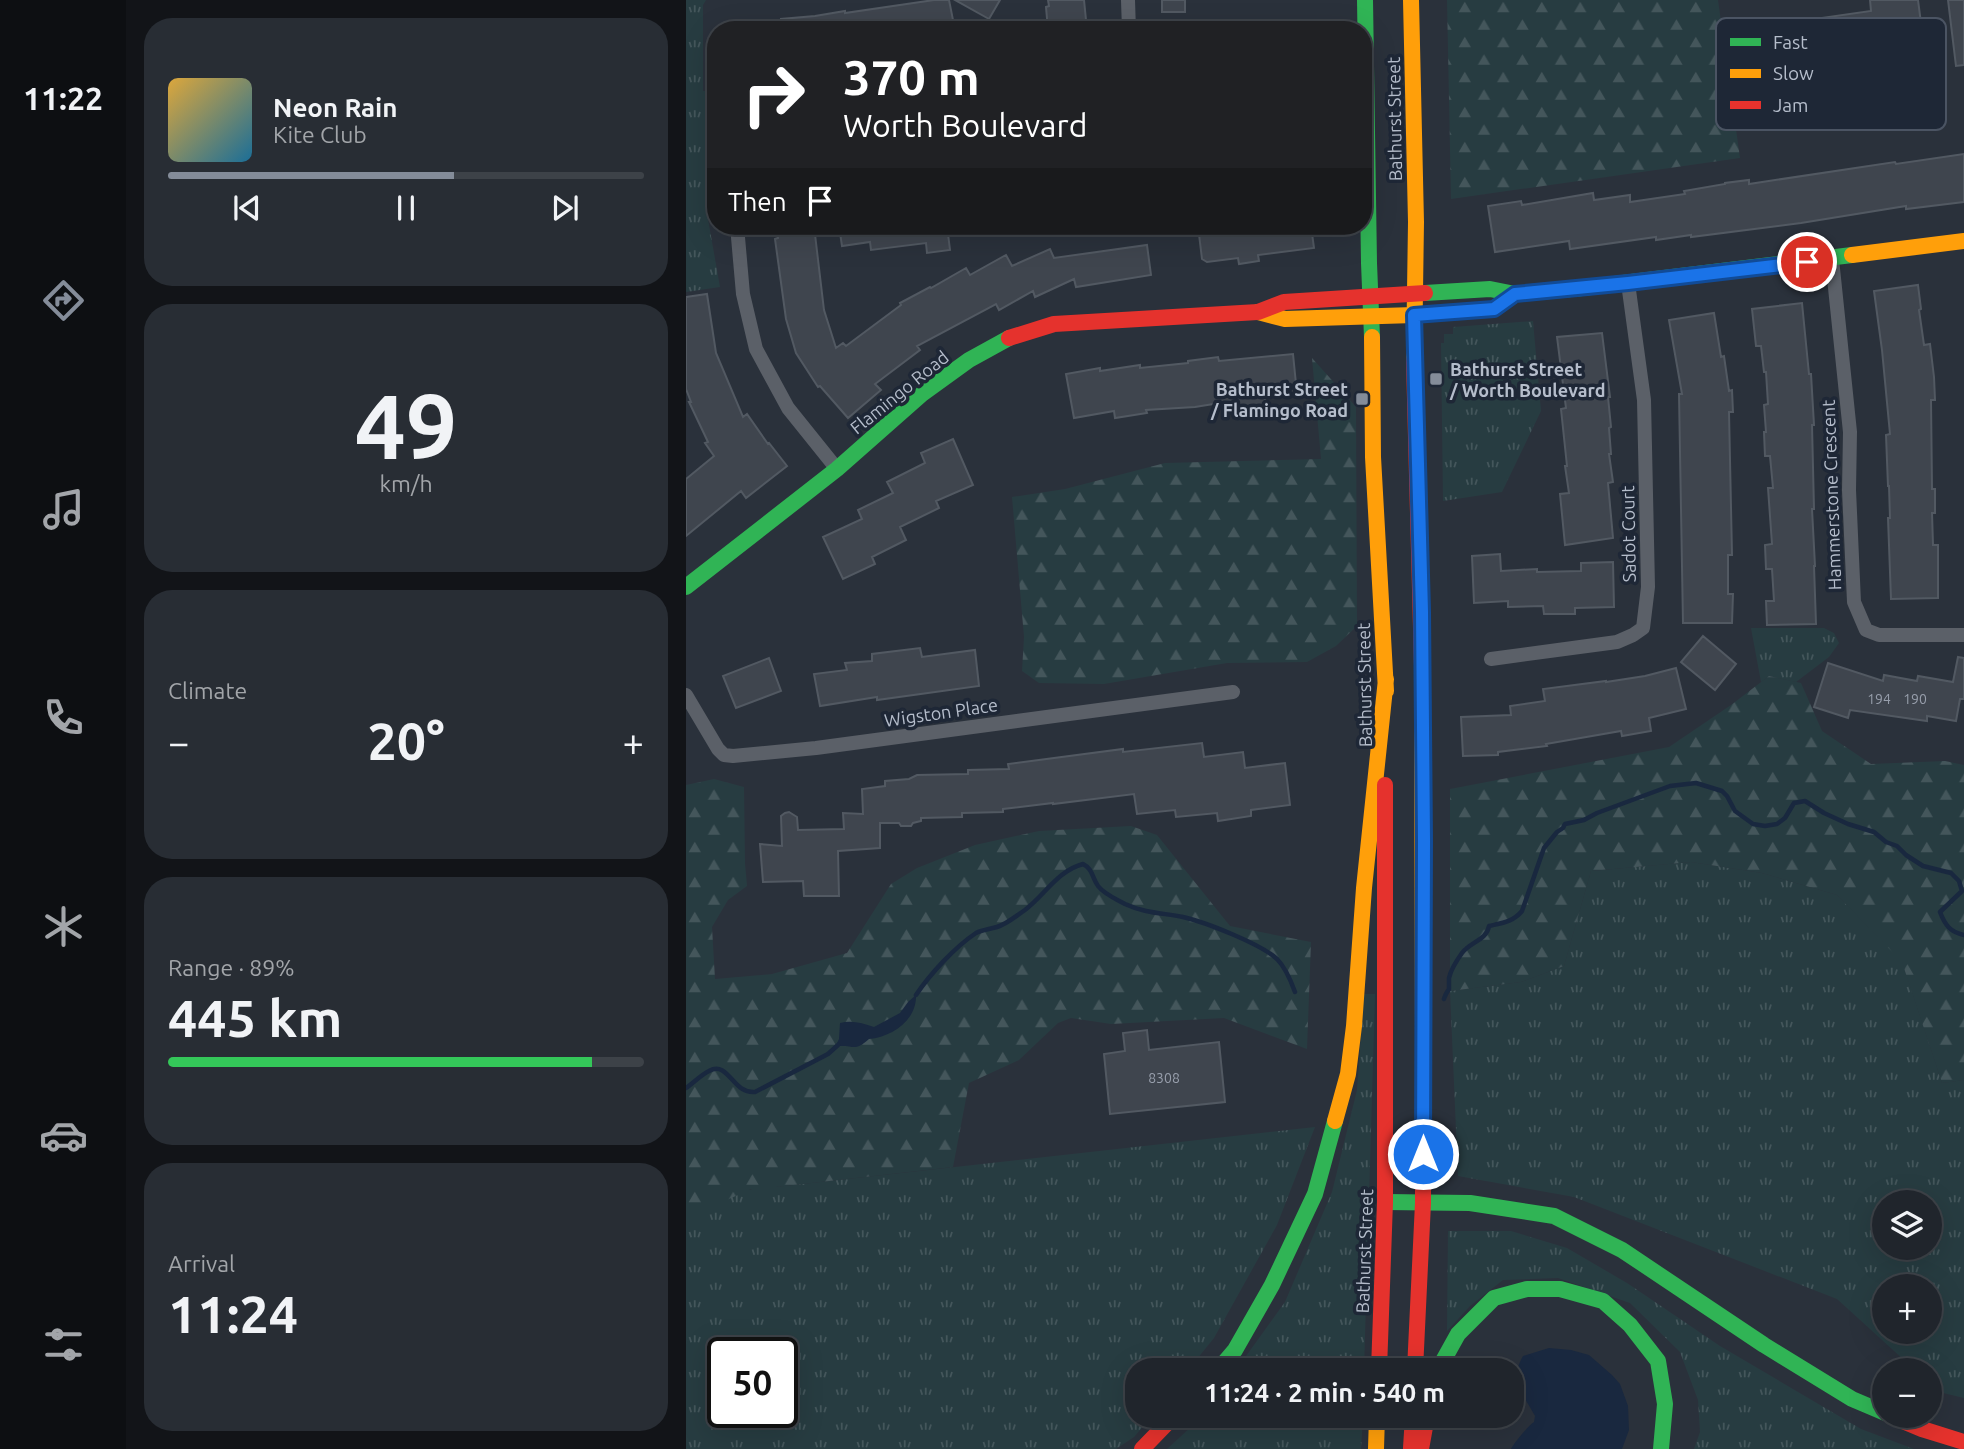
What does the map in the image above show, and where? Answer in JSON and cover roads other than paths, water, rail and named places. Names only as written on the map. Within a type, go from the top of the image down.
[{"type":"main road","name":"Bathurst Street","points":[[1365,0],[1365,21]]},
{"type":"main road","name":"Bathurst Street","points":[[1411,0],[1424,841],[1423,1203],[1416,1358]]},
{"type":"main road","name":"Bathurst Street","points":[[1370,235],[1373,457],[1385,679],[1385,1202],[1379,1358]]},
{"type":"main road","points":[[1515,294],[1628,283],[1964,241]]},
{"type":"main road","name":"Flamingo Road","points":[[686,587],[837,468],[922,394],[969,360],[1009,338],[1054,324],[1258,312],[1284,302],[1490,289],[1515,294]]},
{"type":"main road","name":"Flamingo Road","points":[[1258,312],[1285,319],[1414,315],[1494,309],[1515,294]]},
{"type":"main road","points":[[1228,1358],[1272,1285],[1315,1194],[1349,1074],[1385,679]]},
{"type":"main road","points":[[1385,1202],[1470,1203],[1554,1216],[1622,1250],[1764,1345],[1852,1399],[1872,1407]]},
{"type":"main road","points":[[1444,1358],[1458,1334],[1494,1298],[1527,1289],[1560,1289],[1604,1301],[1630,1325],[1658,1361],[1665,1404],[1661,1449]]},
{"type":"main road","points":[[1142,1449],[1162,1428]]},
{"type":"main road","points":[[1376,1449],[1377,1428]]},
{"type":"main road","points":[[1411,1449],[1412,1428]]},
{"type":"main road","points":[[1421,1449],[1425,1428]]},
{"type":"main road","points":[[1920,1428],[1964,1442]]},
{"type":"street","points":[[1128,0],[1129,21]]},
{"type":"street","points":[[738,235],[743,294],[756,349],[788,408],[837,468]]},
{"type":"street","name":"Hammerstone Crescent","points":[[1832,258],[1849,423],[1854,602],[1866,630],[1879,635],[1964,635]]},
{"type":"street","name":"Sadot Court","points":[[1491,659],[1618,642],[1643,628],[1648,587],[1644,400],[1628,283]]},
{"type":"street","name":"Wigston Place","points":[[686,695],[718,749],[724,755],[733,756],[816,748],[1233,692]]},
{"type":"water","points":[[916,995],[912,1012],[902,1026],[886,1035],[869,1039],[857,1047],[838,1046],[840,1023],[857,1022],[874,1027],[900,1013]]},
{"type":"water","points":[[1549,1348],[1571,1350],[1589,1355],[1612,1375],[1620,1384],[1628,1406],[1629,1430],[1622,1449],[1511,1449],[1534,1422],[1535,1416],[1524,1397],[1523,1356]]},
{"type":"waterway","points":[[1444,999],[1449,989],[1451,971],[1462,953],[1482,938],[1489,926],[1511,920],[1522,911],[1544,848],[1565,824],[1584,820],[1670,786],[1696,783],[1722,791],[1735,811],[1753,824],[1777,824],[1785,818],[1794,803],[1805,801],[1848,824],[1874,832],[1923,866],[1951,873],[1959,881],[1962,891],[1940,912],[1949,927],[1964,935]]},
{"type":"waterway","points":[[916,995],[943,961],[968,939],[978,932],[1001,926],[1011,920],[1058,878],[1083,864],[1089,868],[1101,889],[1125,904],[1205,924],[1246,940],[1269,953],[1283,966],[1295,992]]},
{"type":"waterway","points":[[686,1088],[716,1069],[726,1073],[741,1088],[755,1092],[828,1054],[838,1045]]},
{"type":"place","name":"Bathurst Street / Worth Boulevard","points":[[1436,379]]},
{"type":"place","name":"Bathurst Street / Flamingo Road","points":[[1362,399]]}]
